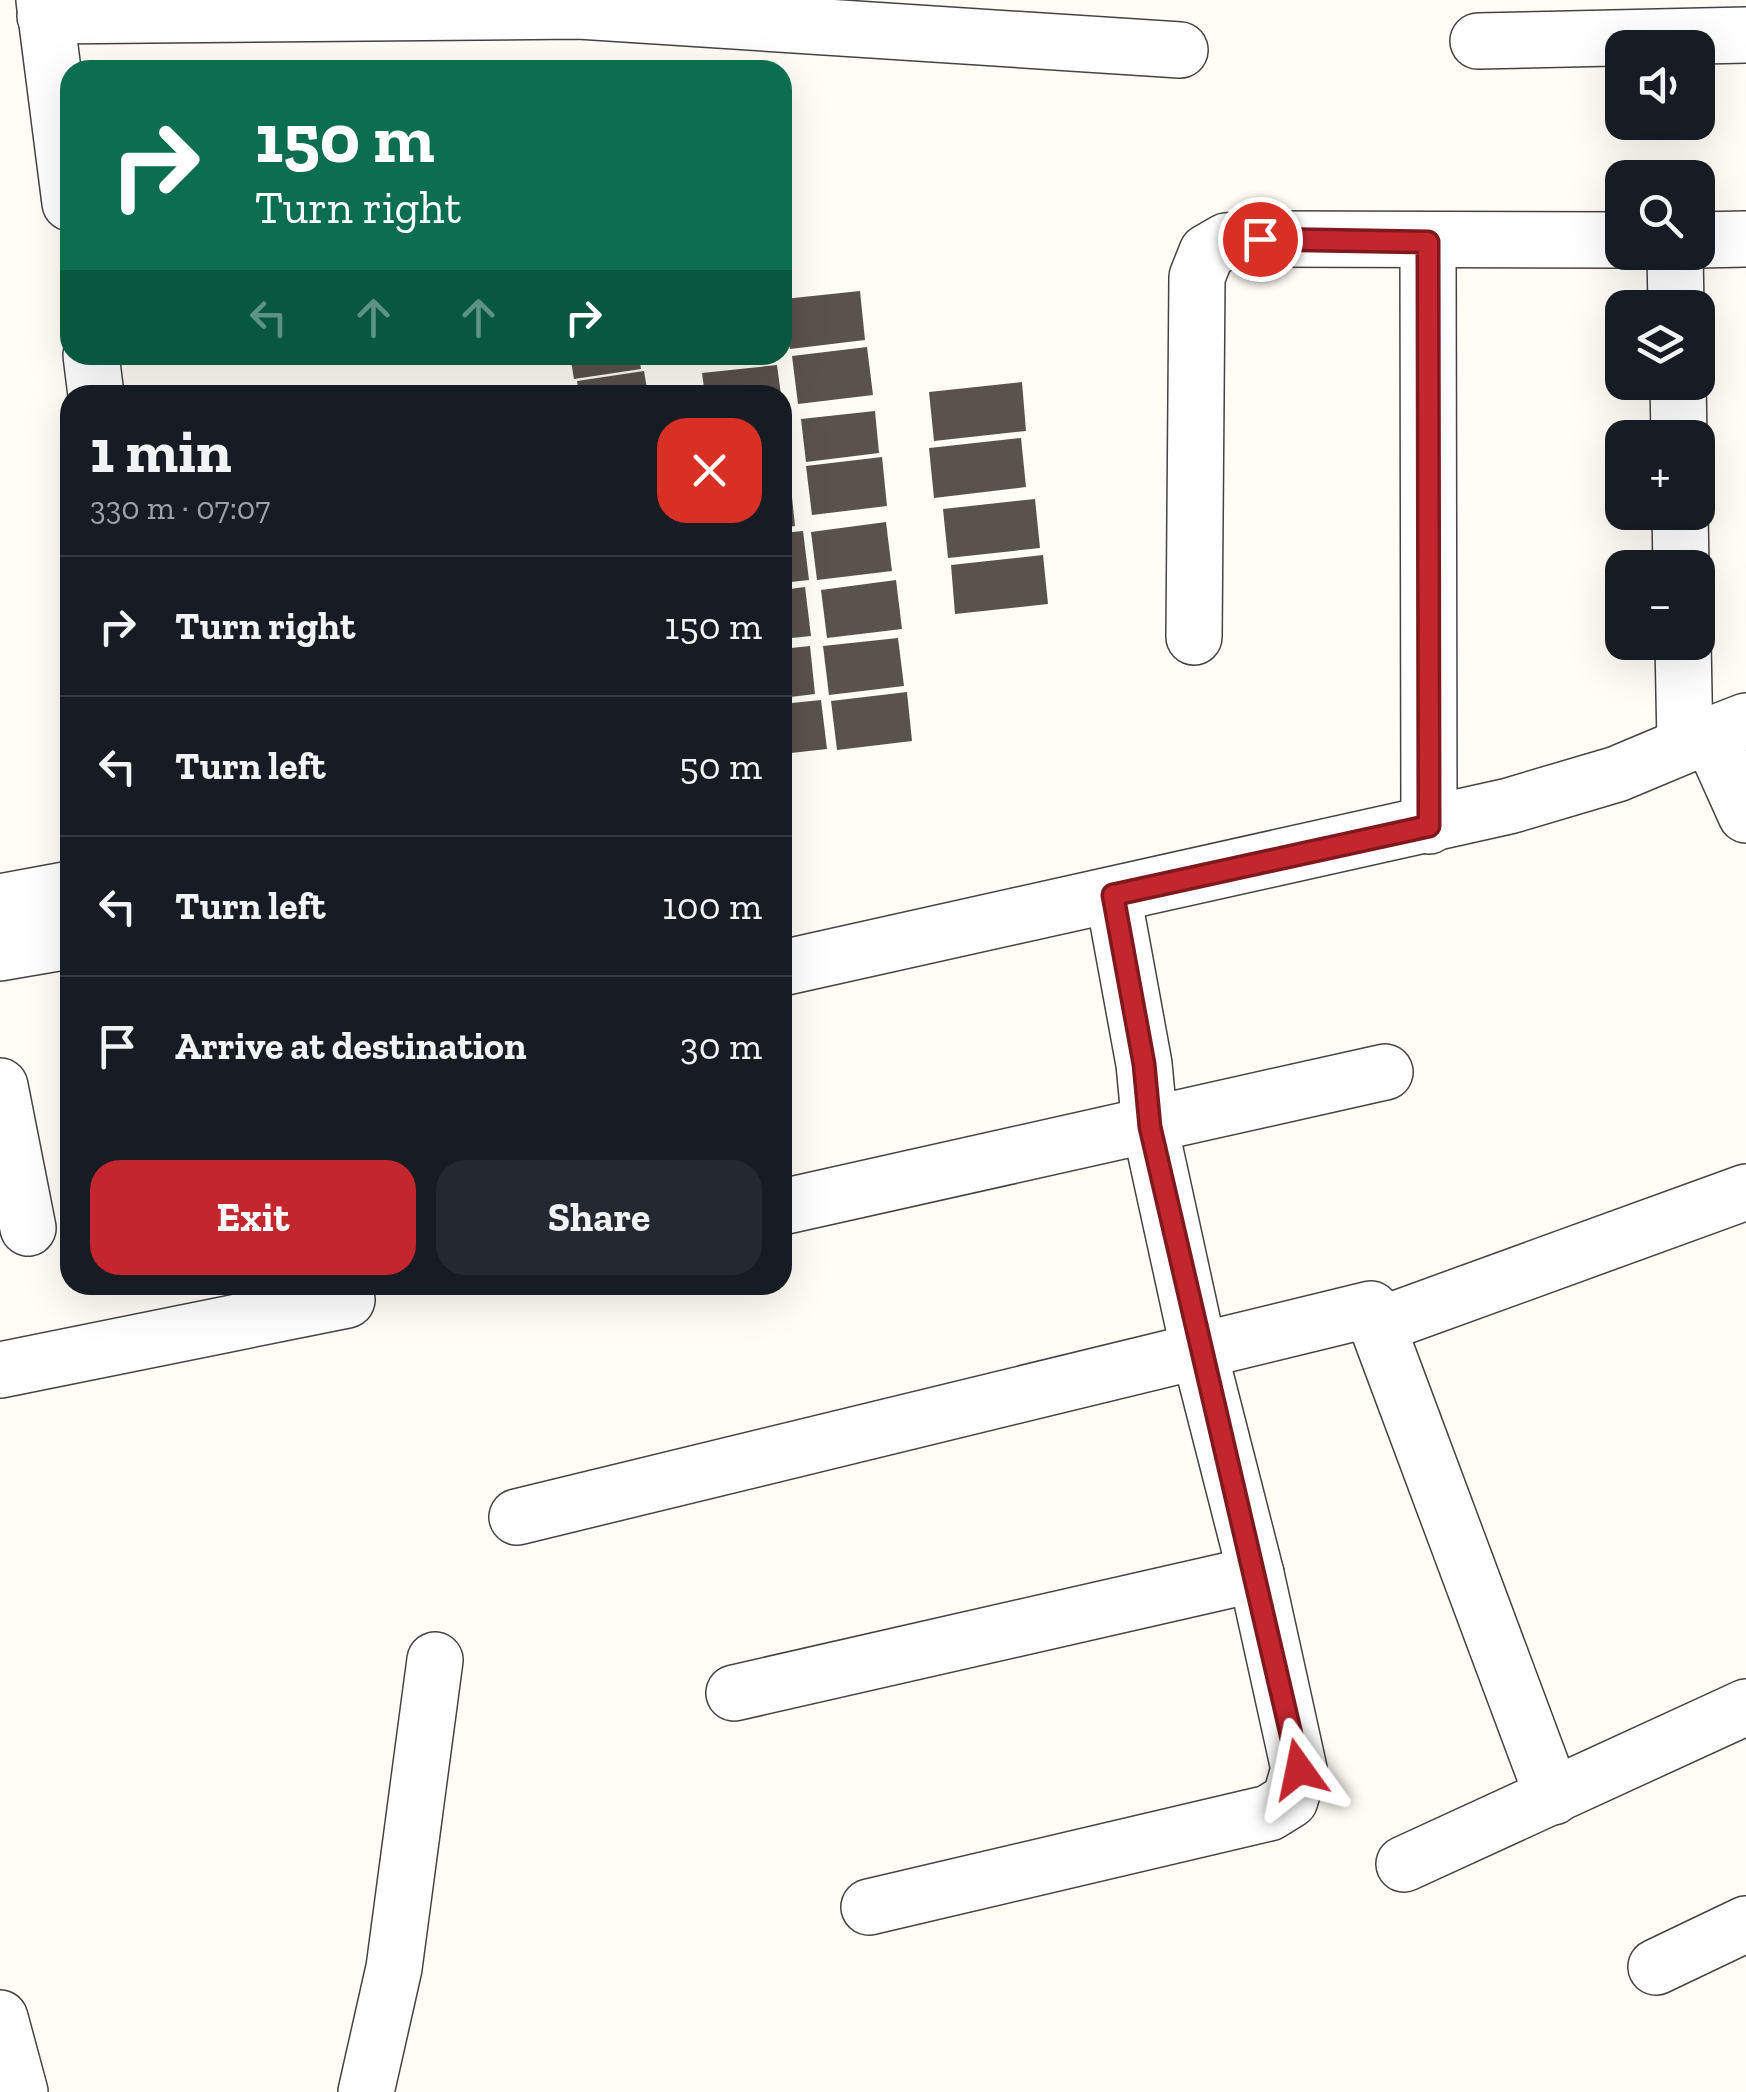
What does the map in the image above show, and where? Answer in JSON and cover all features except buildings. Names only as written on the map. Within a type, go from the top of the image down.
[{"type":"street","points":[[60,128],[44,8],[721,10],[990,19],[1180,50]]},
{"type":"street","points":[[1478,41],[1618,19],[1746,35]]},
{"type":"street","points":[[1194,637],[1197,278],[1206,252],[1226,241],[1260,239],[1605,240]]},
{"type":"street","points":[[1715,240],[1746,239]]},
{"type":"street","points":[[1428,242],[1429,826]]},
{"type":"street","points":[[1689,660],[1746,815]]},
{"type":"street","points":[[792,966],[1429,826],[1616,774],[1714,734]]},
{"type":"street","points":[[0,902],[60,891]]},
{"type":"street","points":[[869,1907],[1269,1813],[1290,1800],[1299,1769],[1150,1127],[1144,1064],[1113,895]]},
{"type":"street","points":[[0,953],[60,943]]},
{"type":"street","points":[[792,1205],[1385,1072]]},
{"type":"street","points":[[0,1086],[28,1228]]},
{"type":"street","points":[[1377,1326],[1746,1192]]},
{"type":"street","points":[[0,1370],[347,1300]]},
{"type":"street","points":[[517,1518],[1371,1308],[1554,1797]]},
{"type":"street","points":[[734,1693],[1256,1574]]},
{"type":"street","points":[[366,2092],[394,1968],[435,1660]]},
{"type":"street","points":[[1404,1864],[1746,1707]]},
{"type":"street","points":[[1656,1967],[1746,1924]]},
{"type":"street","points":[[0,2018],[20,2092]]},
{"type":"route","points":[[1260,239],[1428,242],[1429,826],[1113,895],[1144,1064],[1150,1127],[1299,1769]]}]
